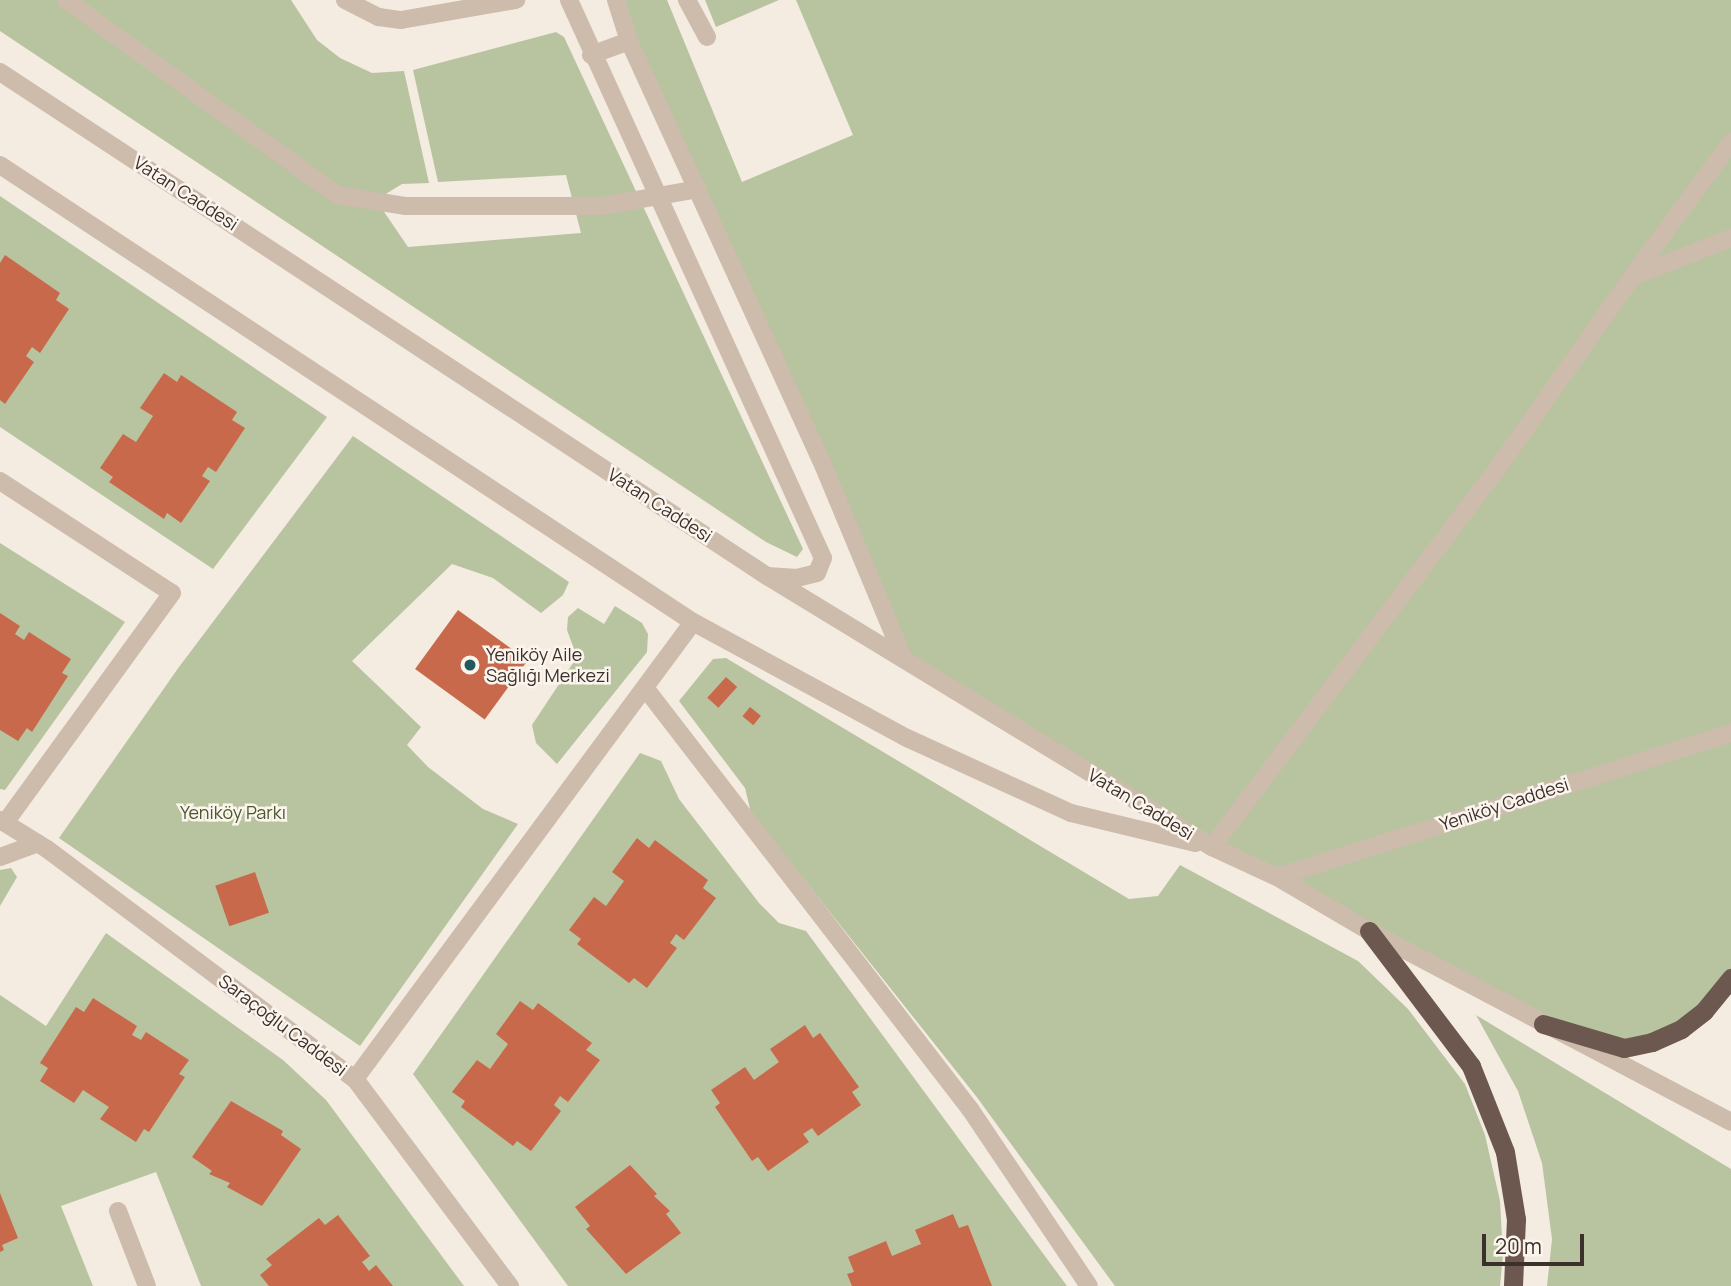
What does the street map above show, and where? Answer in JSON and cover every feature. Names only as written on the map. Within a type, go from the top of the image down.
[{"type":"highway","points":[[1369,931],[1471,1066],[1505,1152],[1516,1219],[1513,1286]]},
{"type":"highway","points":[[1542,1024],[1624,1048],[1652,1042],[1681,1029],[1704,1011],[1731,978]]},
{"type":"street","points":[[65,0],[337,195],[407,206],[602,206],[661,198],[698,189]]},
{"type":"street","points":[[345,0],[379,17],[401,20],[516,0]]},
{"type":"street","points":[[569,0],[591,55],[661,198],[822,558],[817,573],[797,578],[767,576]]},
{"type":"street","points":[[615,0],[629,41],[821,460],[904,659]]},
{"type":"street","points":[[687,0],[707,37]]},
{"type":"street","points":[[591,55],[629,41]]},
{"type":"street","name":"Vatan Caddesi","points":[[0,72],[767,576],[1212,847]]},
{"type":"street","points":[[1731,142],[1502,462],[1212,847],[1277,877],[1369,931],[1731,1122]]},
{"type":"street","name":"Vatan Caddesi","points":[[0,165],[693,622],[908,738],[1071,813],[1212,847]]},
{"type":"street","points":[[1632,277],[1731,238]]},
{"type":"street","points":[[0,481],[172,593],[3,821]]},
{"type":"street","points":[[355,1079],[693,622]]},
{"type":"street","points":[[646,689],[970,1109],[1089,1286]]},
{"type":"street","name":"Yeniköy Caddesi","points":[[1277,877],[1731,733]]},
{"type":"street","name":"Saraçoğlu Caddesi","points":[[3,821],[38,843],[355,1079],[510,1286]]},
{"type":"street","points":[[0,857],[38,843]]},
{"type":"street","points":[[118,1211],[147,1286]]},
{"type":"green space","points":[[0,0],[291,0],[317,40],[340,58],[372,73],[404,71],[429,183],[402,184],[376,200],[408,247],[581,233],[566,175],[438,182],[413,70],[556,32],[564,37],[803,549],[797,557],[766,542],[0,31]]},
{"type":"green space","points":[[616,0],[667,0],[742,182],[853,135],[796,0],[1731,0],[1731,978],[1704,1011],[1624,1048],[1543,1024],[1369,931],[904,659]]},
{"type":"green space","points":[[705,0],[779,0],[716,27]]},
{"type":"green space","points":[[0,196],[327,417],[213,569],[0,427]]},
{"type":"green space","name":"Yeniköy Parkı","points":[[353,436],[569,582],[563,595],[541,613],[493,578],[452,564],[352,661],[421,727],[407,745],[428,767],[483,809],[518,824],[360,1046],[59,838],[179,667]]},
{"type":"green space","points":[[0,543],[125,622],[5,790],[0,789]]},
{"type":"green space","points":[[615,606],[642,623],[648,634],[647,652],[557,764],[536,743],[532,725],[577,657],[567,630],[568,617],[578,608],[604,624]]},
{"type":"green space","points":[[726,658],[1129,899],[1158,896],[1180,865],[1358,961],[1408,1009],[1465,1084],[1485,1135],[1500,1201],[1503,1255],[1500,1286],[1115,1286],[976,1096],[751,813],[745,788],[679,701],[713,659]]},
{"type":"green space","points":[[640,753],[661,761],[679,799],[759,903],[779,923],[806,931],[1067,1286],[568,1286],[413,1074]]},
{"type":"green space","points":[[11,868],[17,877],[0,906],[0,870]]},
{"type":"green space","points":[[106,933],[283,1060],[326,1100],[464,1286],[201,1286],[156,1172],[61,1206],[93,1286],[0,1286],[0,995],[46,1026]]},
{"type":"green space","points":[[1476,1015],[1731,1169],[1731,1286],[1547,1286],[1552,1239],[1542,1163],[1518,1091]]},
{"type":"building","points":[[5,255],[60,293],[56,300],[69,309],[40,353],[32,347],[26,356],[34,362],[5,404],[0,400],[0,263]]},
{"type":"building","points":[[164,373],[177,382],[181,375],[237,412],[232,420],[245,428],[216,472],[208,467],[202,476],[210,481],[181,523],[167,513],[164,519],[109,482],[113,477],[100,468],[123,434],[136,442],[153,416],[140,408]]},
{"type":"building","name":"Yeniköy Aile Sağlığı Merkezi","points":[[458,610],[528,661],[485,720],[415,669]]},
{"type":"building","points":[[0,613],[20,626],[15,634],[24,640],[29,632],[71,659],[62,673],[68,676],[32,732],[27,728],[18,741],[0,730]]},
{"type":"building","points":[[726,677],[737,687],[718,708],[707,698]]},
{"type":"building","points":[[750,707],[761,716],[753,725],[742,716]]},
{"type":"building","points":[[637,838],[649,848],[655,840],[708,880],[703,888],[716,898],[684,940],[676,934],[670,943],[677,948],[647,988],[634,978],[629,983],[577,944],[581,939],[569,930],[594,897],[606,906],[624,881],[612,872]]},
{"type":"building","points":[[255,872],[269,913],[229,926],[215,886]]},
{"type":"building","points":[[93,998],[137,1026],[132,1035],[141,1040],[146,1032],[189,1060],[179,1074],[185,1077],[149,1132],[144,1129],[136,1142],[100,1119],[109,1107],[83,1090],[74,1103],[40,1081],[48,1068],[40,1063],[76,1007],[84,1012]]},
{"type":"building","points":[[520,1001],[533,1010],[538,1003],[592,1043],[586,1050],[600,1060],[568,1102],[560,1096],[554,1105],[561,1111],[531,1151],[517,1141],[513,1146],[461,1107],[465,1101],[452,1092],[477,1060],[490,1069],[508,1044],[496,1034]]},
{"type":"building","points":[[805,1025],[813,1038],[820,1033],[859,1087],[852,1092],[861,1105],[818,1136],[812,1128],[803,1134],[809,1142],[768,1171],[758,1157],[752,1161],[715,1107],[720,1103],[711,1090],[745,1067],[754,1080],[779,1062],[770,1049]]},
{"type":"building","points":[[231,1101],[283,1131],[281,1135],[301,1149],[262,1206],[227,1187],[230,1183],[209,1174],[212,1171],[192,1157]]},
{"type":"building","points":[[630,1165],[657,1194],[654,1196],[670,1211],[666,1214],[681,1233],[626,1274],[586,1229],[590,1226],[575,1207]]},
{"type":"building","points":[[0,1193],[18,1238],[2,1245],[4,1250],[0,1252]]},
{"type":"building","points":[[953,1214],[959,1228],[968,1225],[992,1286],[852,1286],[847,1274],[854,1272],[848,1257],[886,1241],[892,1256],[921,1244],[915,1230]]},
{"type":"building","points":[[338,1215],[370,1256],[362,1262],[369,1271],[376,1265],[393,1286],[269,1286],[260,1275],[272,1265],[266,1259],[319,1218],[325,1225]]},
{"type":"place","name":"Yeniköy Aile Sağlığı Merkezi","points":[[470,665]]}]
